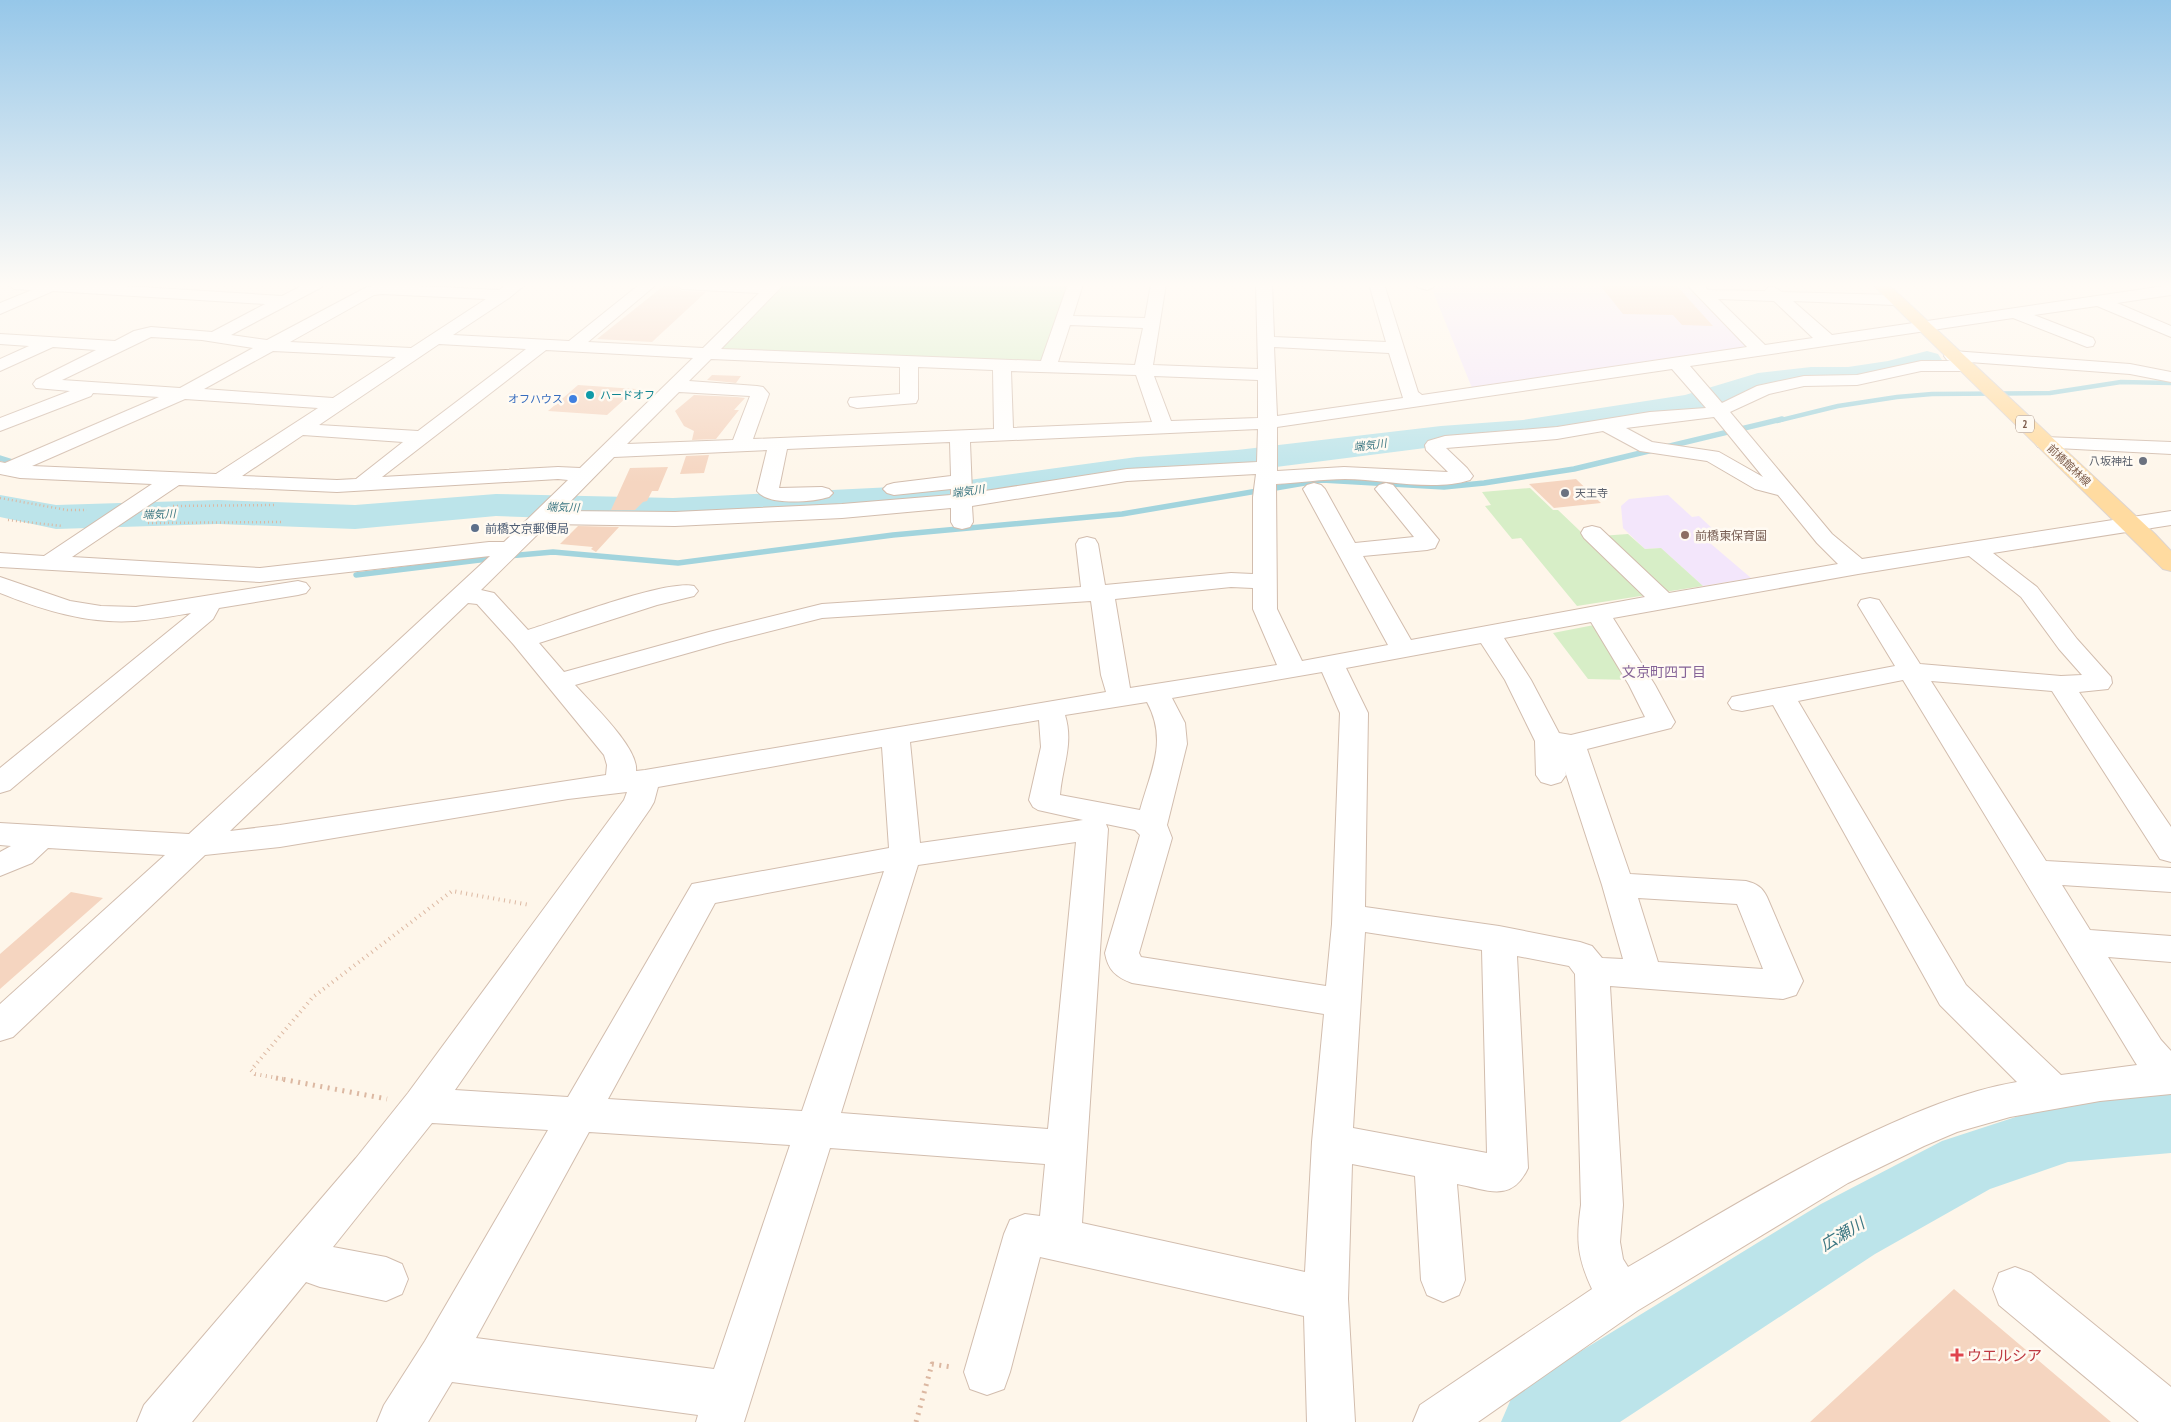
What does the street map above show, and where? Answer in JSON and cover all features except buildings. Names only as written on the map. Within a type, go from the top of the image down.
[{"type":"main road","name":"前橋館林線","points":[[1947,350],[2171,564]]},
{"type":"street","points":[[0,366],[34,350]]},
{"type":"street","points":[[108,350],[42,384],[337,404]]},
{"type":"street","points":[[3,469],[182,394],[263,350]]},
{"type":"street","points":[[292,362],[311,350]]},
{"type":"street","points":[[361,350],[413,353]]},
{"type":"street","points":[[220,481],[417,350]]},
{"type":"street","points":[[361,485],[367,478],[535,350]]},
{"type":"street","points":[[646,350],[708,354],[862,372],[911,362],[1266,375]]},
{"type":"street","points":[[0,1026],[489,570],[712,350]]},
{"type":"street","points":[[1048,367],[1053,350]]},
{"type":"street","points":[[1147,350],[1143,370],[1164,428]]},
{"type":"street","points":[[1265,350],[1268,423],[1267,473],[1264,497],[1265,609],[1293,670]]},
{"type":"street","points":[[1397,350],[1410,394],[1418,401]]},
{"type":"street","points":[[610,451],[1268,423],[1760,350]]},
{"type":"street","points":[[543,517],[651,520],[716,518],[962,501],[1127,476],[1197,470],[1267,473],[1281,478],[1347,473],[1438,478],[1460,477],[1463,476],[1462,474],[1436,450],[1434,445],[1557,433],[1717,411],[1763,390],[1804,381],[1857,380],[1921,366],[1958,361],[2130,369],[2171,378]]},
{"type":"street","points":[[857,402],[909,399],[909,364],[911,362]]},
{"type":"street","points":[[1675,364],[1683,369],[1827,542],[1848,561],[1858,567]]},
{"type":"street","points":[[1002,365],[1004,434]]},
{"type":"street","points":[[852,441],[862,372]]},
{"type":"street","points":[[676,386],[757,391],[760,394],[741,446]]},
{"type":"street","points":[[0,425],[91,388]]},
{"type":"street","points":[[1608,426],[1647,447],[1712,456],[1762,485],[1772,489],[1784,489]]},
{"type":"street","points":[[298,429],[421,437]]},
{"type":"street","points":[[960,436],[962,501]]},
{"type":"street","points":[[2045,443],[2171,448]]},
{"type":"street","points":[[778,445],[768,491],[771,494],[787,495],[906,488],[962,501]]},
{"type":"street","points":[[3,469],[331,486],[558,473],[586,474]]},
{"type":"street","points":[[50,562],[174,479]]},
{"type":"street","points":[[1314,489],[1404,650]]},
{"type":"street","points":[[1348,550],[1427,543],[1428,540],[1386,489]]},
{"type":"street","points":[[0,834],[196,845],[270,837],[568,789],[632,782],[1293,670],[1663,601],[1858,567],[2171,518]]},
{"type":"street","points":[[1592,533],[1663,601]]},
{"type":"street","points":[[1087,544],[1116,686],[1122,698]]},
{"type":"street","points":[[1742,702],[1911,671],[2061,684],[2099,683],[2098,678],[2068,644],[2029,592],[1972,548]]},
{"type":"street","points":[[4,590],[59,605],[115,615],[136,614],[210,602],[342,573],[489,549],[509,549]]},
{"type":"street","points":[[0,560],[260,575],[342,573]]},
{"type":"street","points":[[342,573],[347,584],[461,569],[489,570]]},
{"type":"street","points":[[556,682],[708,639],[822,610],[1098,593],[1231,580],[1264,581]]},
{"type":"street","points":[[523,640],[650,598],[686,591]]},
{"type":"street","points":[[161,1422],[422,1105],[639,802],[632,782],[617,752],[556,682],[523,640],[484,598],[462,595]]},
{"type":"street","points":[[0,783],[204,614],[210,602]]},
{"type":"street","points":[[1870,605],[2148,1051],[2171,1078]]},
{"type":"street","points":[[1560,742],[1661,722],[1642,685],[1598,613]]},
{"type":"street","points":[[1488,634],[1560,742],[1618,885],[1646,976]]},
{"type":"street","points":[[1331,663],[1354,713],[1349,924],[1332,1142],[1326,1299],[1331,1422]]},
{"type":"street","points":[[2061,684],[2171,851]]},
{"type":"street","points":[[1151,826],[1173,744],[1173,727],[1156,693]]},
{"type":"street","points":[[1781,695],[1953,995],[2054,1092]]},
{"type":"street","points":[[1050,710],[1055,723],[1055,752],[1044,800],[1049,803],[1143,821],[1156,832],[1156,838],[1122,953],[1124,962],[1132,969],[1342,1003]]},
{"type":"street","points":[[441,1357],[725,1408],[905,856],[895,736]]},
{"type":"street","points":[[1551,775],[1560,742]]},
{"type":"street","points":[[401,1422],[441,1357],[704,893],[905,856],[1093,829],[1060,1240]]},
{"type":"street","points":[[0,865],[21,854],[40,837]]},
{"type":"street","points":[[2036,872],[2171,880]]},
{"type":"street","points":[[1592,971],[1783,985],[1785,981],[1751,898],[1746,893],[1618,885]]},
{"type":"street","points":[[1349,924],[1354,920],[1362,919],[1499,939],[1580,954],[1592,971],[1602,1205],[1597,1240],[1606,1275],[1620,1295]]},
{"type":"street","points":[[1332,1142],[1501,1174],[1508,1168],[1499,939]]},
{"type":"street","points":[[2080,942],[2171,949]]},
{"type":"street","points":[[1436,1422],[1620,1295],[1834,1170],[1910,1133],[1951,1116],[2010,1100],[2054,1092],[2171,1078]]},
{"type":"street","points":[[422,1105],[816,1129],[1066,1148]]},
{"type":"street","points":[[1435,1162],[1443,1280]]},
{"type":"street","points":[[987,1372],[1025,1234],[1060,1240],[1326,1299]]},
{"type":"street","points":[[302,1253],[320,1266],[386,1279]]},
{"type":"street","points":[[2015,1289],[2171,1418]]},
{"type":"path","points":[[422,1105],[255,1074],[251,1070],[313,997],[452,891],[560,911]]},
{"type":"path","points":[[916,1422],[932,1364],[987,1372]]},
{"type":"shaded area","points":[[1457,350],[1735,350],[1472,388]]},
{"type":"shaded area","points":[[1668,495],[1692,517],[1699,516],[1715,531],[1697,532],[1751,578],[1703,586],[1661,548],[1645,549],[1623,528],[1621,506],[1629,499]]},
{"type":"green space","points":[[712,350],[1054,350],[1048,367],[708,354]]},
{"type":"green space","points":[[1530,488],[1553,510],[1558,510],[1647,595],[1577,606],[1521,538],[1512,539],[1485,506],[1491,505],[1482,492]]},
{"type":"green space","points":[[1628,534],[1645,549],[1661,548],[1703,586],[1658,593],[1600,536]]},
{"type":"green space","points":[[1594,625],[1631,680],[1588,679],[1553,633]]},
{"type":"waterway","name":"端気川","points":[[0,506],[56,517],[218,512],[355,517],[496,505],[673,510],[933,496],[1137,468],[1237,461],[1441,436],[1523,430],[1685,405],[1719,397],[1758,383],[1811,376],[1848,376],[1888,370],[1927,360]]},
{"type":"waterway","points":[[1777,421],[1838,406],[1897,397],[1932,394],[2050,393],[2121,382],[2171,383]]},
{"type":"waterway","points":[[507,556],[553,552],[678,563],[893,535],[1122,514],[1322,480],[1444,487],[1484,483],[1574,469],[1782,419]]},
{"type":"waterway","points":[[0,458],[19,464]]},
{"type":"waterway","points":[[356,575],[496,558]]},
{"type":"waterway","name":"広瀬川","points":[[1544,1422],[1848,1229],[1968,1164],[2068,1131],[2171,1122]]},
{"type":"place","name":"ハードオフ","points":[[590,395]]},
{"type":"place","name":"オフハウス","points":[[573,399]]},
{"type":"place","name":"八坂神社","points":[[2143,461]]},
{"type":"place","name":"天王寺","points":[[1565,493]]},
{"type":"place","name":"前橋文京郵便局","points":[[475,528]]},
{"type":"place","name":"前橋東保育園","points":[[1685,535]]},
{"type":"place","name":"ウエルシア","points":[[1957,1355]]},
{"type":"district","name":"文京町四丁目","points":[[1664,672]]}]
